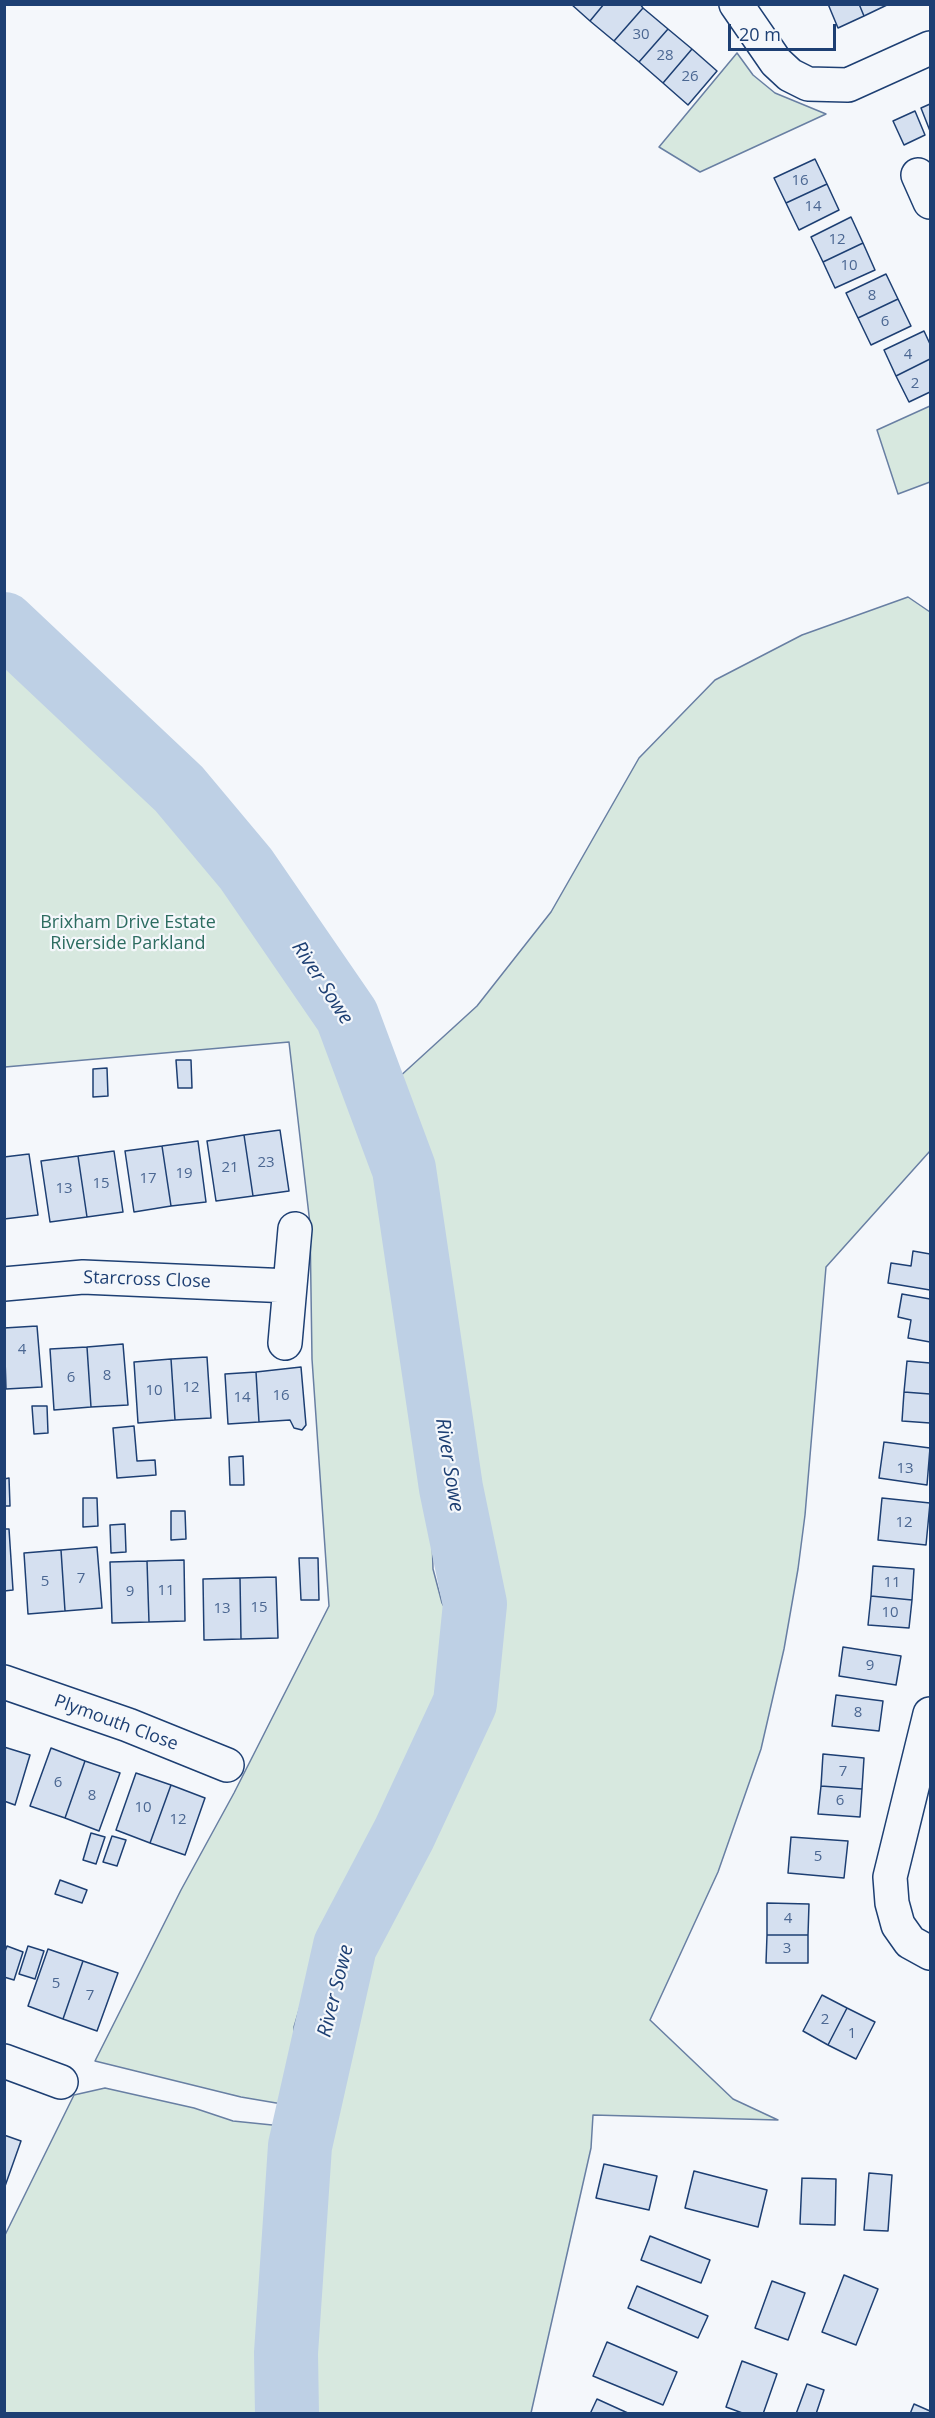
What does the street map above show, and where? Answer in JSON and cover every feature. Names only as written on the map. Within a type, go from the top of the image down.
[{"type":"street","points":[[735,4],[776,62],[790,75],[808,84],[848,86],[930,48]]},
{"type":"street","points":[[285,1343],[295,1229]]},
{"type":"street","name":"Starcross Close","points":[[4,1284],[83,1277],[290,1286]]},
{"type":"street","name":"Plymouth Close","points":[[4,1682],[128,1725],[227,1765]]},
{"type":"street","points":[[920,1948],[898,1925],[892,1903],[890,1877],[930,1714]]},
{"type":"street","points":[[4,2061],[61,2082]]},
{"type":"green space","points":[[737,53],[753,75],[775,93],[826,114],[700,172],[659,147]]},
{"type":"green space","points":[[930,406],[930,482],[898,494],[877,430]]},
{"type":"green space","points":[[908,597],[930,612],[930,1151],[826,1267],[805,1515],[798,1569],[784,1649],[761,1749],[718,1872],[650,2020],[733,2099],[778,2120],[593,2115],[591,2148],[531,2413],[301,2413],[298,2381],[307,2235],[330,2135],[340,2104],[337,2041],[361,1950],[440,1806],[486,1712],[498,1600],[448,1292],[431,1227],[426,1168],[397,1079],[477,1006],[551,912],[639,758],[715,680],[802,635]]},
{"type":"green space","name":"Brixham Drive Estate Riverside Parkland","points":[[4,640],[129,753],[221,850],[266,913],[333,1029],[363,1097],[394,1201],[429,1442],[433,1569],[442,1603],[458,1633],[454,1695],[424,1773],[303,1997],[294,2027],[296,2071],[288,2105],[241,2097],[95,2061],[329,1606],[312,1359],[310,1224],[289,1042],[5,1067]]},
{"type":"green space","points":[[105,2088],[194,2108],[233,2121],[282,2126],[280,2171],[268,2230],[276,2285],[270,2369],[272,2413],[5,2413],[5,2235],[74,2095]]},
{"type":"building","points":[[571,4],[604,4],[590,21]]},
{"type":"building","points":[[604,4],[640,4],[643,8],[614,41],[590,21]]},
{"type":"building","points":[[828,4],[859,4],[864,16],[838,28]]},
{"type":"building","points":[[859,4],[889,4],[864,16]]},
{"type":"building","points":[[643,8],[668,29],[639,62],[614,41]]},
{"type":"building","points":[[668,29],[692,49],[663,83],[639,62]]},
{"type":"building","points":[[692,49],[717,71],[688,105],[663,83]]},
{"type":"building","points":[[930,104],[930,131],[921,108]]},
{"type":"building","points":[[915,111],[925,135],[904,145],[893,121]]},
{"type":"building","points":[[815,159],[827,184],[786,203],[774,178]]},
{"type":"building","points":[[827,184],[839,210],[799,230],[786,203]]},
{"type":"building","points":[[851,217],[863,243],[823,262],[811,237]]},
{"type":"building","points":[[863,243],[875,270],[835,288],[823,262]]},
{"type":"building","points":[[886,274],[898,299],[858,318],[846,293]]},
{"type":"building","points":[[898,299],[911,326],[871,345],[858,318]]},
{"type":"building","points":[[924,331],[930,344],[930,359],[896,376],[884,350]]},
{"type":"building","points":[[930,359],[930,392],[909,402],[896,376]]},
{"type":"building","points":[[176,1060],[191,1060],[192,1088],[178,1088]]},
{"type":"building","points":[[107,1068],[108,1096],[93,1097],[93,1069]]},
{"type":"building","points":[[280,1130],[289,1191],[253,1196],[244,1135]]},
{"type":"building","points":[[244,1135],[253,1196],[216,1201],[207,1141]]},
{"type":"building","points":[[198,1141],[206,1202],[171,1206],[162,1146]]},
{"type":"building","points":[[162,1146],[171,1206],[134,1212],[125,1151]]},
{"type":"building","points":[[114,1151],[123,1212],[87,1217],[78,1156]]},
{"type":"building","points":[[29,1154],[38,1215],[4,1219],[4,1157]]},
{"type":"building","points":[[78,1156],[87,1217],[50,1222],[41,1161]]},
{"type":"building","points":[[913,1251],[930,1254],[930,1290],[888,1283],[891,1263],[911,1266]]},
{"type":"building","points":[[902,1294],[930,1299],[930,1342],[908,1338],[911,1320],[898,1317]]},
{"type":"building","points":[[37,1326],[42,1387],[6,1389],[4,1328]]},
{"type":"building","points":[[123,1344],[128,1405],[91,1407],[87,1347]]},
{"type":"building","points":[[87,1347],[91,1407],[54,1410],[50,1349]]},
{"type":"building","points":[[207,1357],[211,1418],[175,1420],[171,1359]]},
{"type":"building","points":[[171,1359],[175,1420],[138,1423],[134,1362]]},
{"type":"building","points":[[907,1361],[930,1363],[930,1394],[904,1392]]},
{"type":"building","points":[[301,1367],[306,1425],[302,1430],[294,1428],[290,1420],[259,1422],[256,1372]]},
{"type":"building","points":[[256,1372],[259,1422],[228,1424],[225,1374]]},
{"type":"building","points":[[904,1392],[930,1394],[930,1423],[902,1421]]},
{"type":"building","points":[[32,1406],[47,1406],[48,1433],[34,1434]]},
{"type":"building","points":[[134,1426],[137,1461],[155,1460],[156,1475],[117,1478],[113,1428]]},
{"type":"building","points":[[884,1442],[930,1448],[927,1485],[879,1478]]},
{"type":"building","points":[[243,1456],[244,1485],[230,1485],[229,1457]]},
{"type":"building","points":[[9,1478],[10,1506],[4,1506],[4,1479]]},
{"type":"building","points":[[83,1498],[97,1498],[98,1526],[83,1527]]},
{"type":"building","points":[[882,1498],[930,1503],[926,1545],[878,1540]]},
{"type":"building","points":[[171,1511],[185,1511],[186,1539],[171,1540]]},
{"type":"building","points":[[125,1524],[126,1552],[111,1553],[110,1525]]},
{"type":"building","points":[[4,1529],[9,1529],[13,1590],[4,1591]]},
{"type":"building","points":[[97,1547],[102,1608],[65,1611],[61,1550]]},
{"type":"building","points":[[61,1550],[65,1611],[28,1614],[24,1553]]},
{"type":"building","points":[[299,1558],[318,1558],[319,1600],[301,1600]]},
{"type":"building","points":[[184,1560],[185,1621],[149,1622],[147,1561]]},
{"type":"building","points":[[147,1561],[149,1622],[112,1623],[110,1562]]},
{"type":"building","points":[[873,1566],[914,1569],[912,1600],[871,1596]]},
{"type":"building","points":[[276,1577],[278,1638],[241,1639],[240,1578]]},
{"type":"building","points":[[240,1578],[241,1639],[204,1640],[203,1579]]},
{"type":"building","points":[[871,1596],[912,1600],[909,1628],[868,1625]]},
{"type":"building","points":[[843,1647],[901,1656],[896,1685],[839,1676]]},
{"type":"building","points":[[836,1695],[883,1701],[879,1731],[832,1726]]},
{"type":"building","points":[[4,1747],[30,1755],[15,1805],[4,1801]]},
{"type":"building","points":[[51,1748],[85,1761],[65,1818],[30,1806]]},
{"type":"building","points":[[823,1754],[864,1758],[862,1789],[821,1786]]},
{"type":"building","points":[[85,1761],[120,1773],[99,1831],[65,1818]]},
{"type":"building","points":[[136,1773],[171,1785],[150,1843],[116,1830]]},
{"type":"building","points":[[171,1785],[205,1798],[185,1855],[150,1843]]},
{"type":"building","points":[[821,1786],[862,1789],[860,1817],[818,1814]]},
{"type":"building","points":[[91,1833],[105,1837],[96,1864],[83,1860]]},
{"type":"building","points":[[112,1836],[126,1840],[117,1866],[103,1862]]},
{"type":"building","points":[[791,1837],[848,1841],[844,1878],[788,1873]]},
{"type":"building","points":[[60,1880],[87,1890],[82,1903],[55,1894]]},
{"type":"building","points":[[767,1903],[809,1904],[808,1935],[767,1935]]},
{"type":"building","points":[[767,1935],[808,1935],[808,1963],[766,1963]]},
{"type":"building","points":[[7,1946],[23,1952],[14,1980],[4,1977],[4,1954]]},
{"type":"building","points":[[28,1946],[44,1951],[35,1979],[19,1974]]},
{"type":"building","points":[[48,1949],[83,1961],[63,2019],[28,2006]]},
{"type":"building","points":[[83,1961],[118,1973],[97,2031],[63,2019]]},
{"type":"building","points":[[822,1995],[847,2008],[828,2045],[803,2031]]},
{"type":"building","points":[[847,2008],[875,2022],[856,2059],[828,2045]]},
{"type":"building","points":[[4,2135],[21,2141],[4,2189]]},
{"type":"building","points":[[604,2164],[657,2176],[649,2210],[596,2198]]},
{"type":"building","points":[[694,2171],[767,2190],[758,2227],[685,2208]]},
{"type":"building","points":[[869,2173],[892,2175],[888,2231],[864,2230]]},
{"type":"building","points":[[802,2178],[836,2179],[835,2225],[800,2224]]},
{"type":"building","points":[[650,2236],[710,2260],[701,2283],[641,2260]]},
{"type":"building","points":[[844,2275],[878,2289],[856,2345],[822,2332]]},
{"type":"building","points":[[772,2281],[805,2293],[788,2340],[755,2328]]},
{"type":"building","points":[[637,2286],[708,2316],[698,2338],[628,2308]]},
{"type":"building","points":[[607,2342],[677,2372],[663,2405],[593,2376]]},
{"type":"building","points":[[742,2361],[777,2374],[763,2414],[745,2414],[726,2407]]},
{"type":"building","points":[[807,2384],[824,2390],[816,2414],[796,2414]]},
{"type":"building","points":[[597,2399],[630,2414],[590,2414]]},
{"type":"building","points":[[914,2404],[930,2411],[930,2414],[910,2414]]},
{"type":"waterway","name":"River Sowe","points":[[4,624],[179,789],[246,869],[347,1016],[404,1169],[451,1488],[475,1604],[465,1703],[404,1834],[345,1946],[300,2146],[286,2353],[287,2414]]}]
